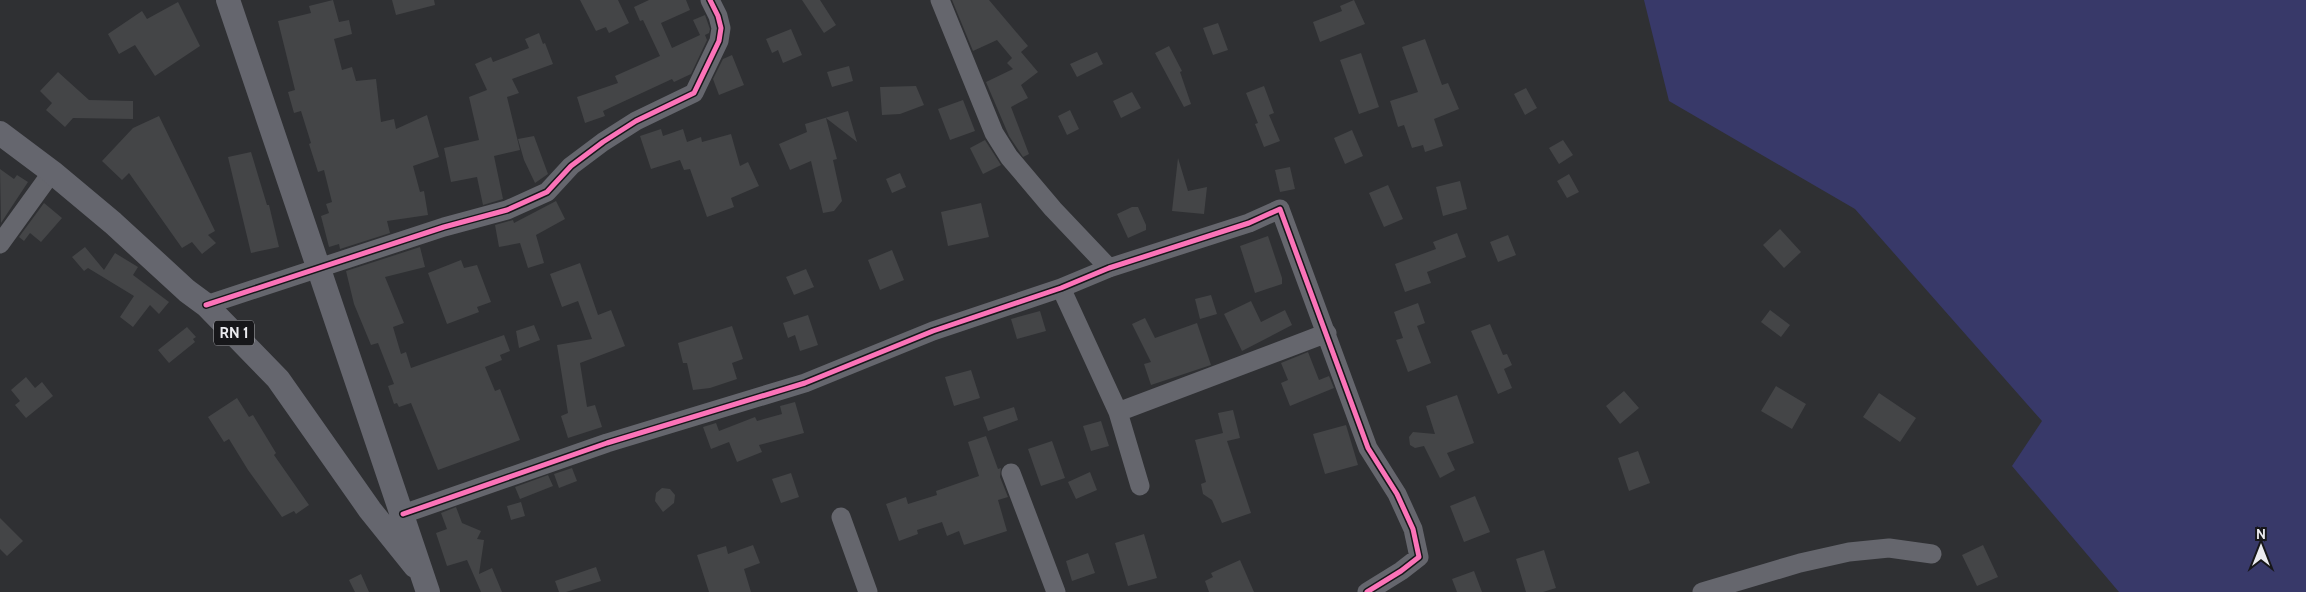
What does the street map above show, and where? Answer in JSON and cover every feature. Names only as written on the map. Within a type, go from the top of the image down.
[{"type":"main road","points":[[228,0],[404,514],[425,584]]},
{"type":"main road","name":"RN 1","points":[[0,133],[52,172],[113,223],[187,291],[206,305],[278,379],[370,510],[425,584]]},
{"type":"street","points":[[206,305],[459,223],[507,210],[546,192],[571,166],[603,142],[636,121],[694,93],[719,41],[720,28],[718,16],[710,0]]},
{"type":"street","points":[[940,0],[994,133],[1009,157],[1053,209],[1109,268]]},
{"type":"street","points":[[0,244],[52,172]]},
{"type":"street","points":[[404,514],[607,443],[805,384],[933,331],[1061,288],[1109,268],[1248,223],[1280,209],[1368,448],[1397,494],[1413,529],[1419,557],[1401,571],[1367,592]]},
{"type":"street","points":[[1061,288],[1118,412],[1140,486]]},
{"type":"street","points":[[1118,412],[1326,333]]},
{"type":"street","points":[[1011,473],[1056,592]]},
{"type":"street","points":[[841,517],[868,592]]},
{"type":"street","points":[[1702,592],[1800,563],[1849,552],[1889,548],[1932,554]]},
{"type":"shaded area","points":[[1644,0],[2306,0],[2306,592],[2119,592],[2012,466],[2042,421],[1855,209],[1669,101]]},
{"type":"building","points":[[333,0],[339,22],[349,20],[352,34],[334,39],[342,70],[352,67],[356,81],[376,79],[381,122],[394,119],[396,129],[427,115],[439,157],[413,166],[420,192],[424,191],[428,215],[387,221],[390,233],[340,249],[339,244],[329,247],[321,216],[329,213],[326,204],[332,202],[324,170],[318,172],[301,111],[294,113],[288,92],[295,90],[278,21],[311,13],[309,6]]},
{"type":"building","points":[[392,0],[434,0],[435,5],[396,15]]},
{"type":"building","points":[[580,0],[618,0],[629,23],[609,33],[606,27],[596,31]]},
{"type":"building","points":[[649,0],[686,0],[690,10],[661,23],[672,48],[700,35],[693,20],[705,15],[710,29],[709,33],[705,35],[707,40],[691,74],[674,82],[672,79],[603,111],[605,116],[585,123],[577,97],[618,83],[615,76],[660,56],[643,20],[640,21],[634,7]]},
{"type":"building","points":[[802,0],[820,0],[836,25],[824,33]]},
{"type":"building","points":[[952,0],[989,0],[1028,46],[1021,52],[1038,72],[1021,85],[1028,98],[1011,107],[1029,154],[1023,157],[1009,136],[986,82],[1013,69],[1007,63],[1012,58],[997,40],[973,51]]},
{"type":"building","points":[[1354,0],[1365,24],[1320,42],[1313,22],[1342,11],[1340,6]]},
{"type":"building","points":[[178,2],[200,46],[155,76],[135,45],[119,54],[108,34],[142,11],[147,19]]},
{"type":"building","points":[[1218,23],[1228,50],[1213,55],[1203,28]]},
{"type":"building","points":[[791,29],[802,55],[783,63],[778,50],[772,53],[766,39]]},
{"type":"building","points":[[539,33],[553,64],[512,79],[519,93],[507,97],[520,150],[494,156],[503,199],[483,205],[477,177],[451,182],[444,148],[479,140],[469,97],[487,90],[475,64],[491,57],[493,62],[529,48],[525,39]]},
{"type":"building","points":[[1425,39],[1442,85],[1448,83],[1459,109],[1434,119],[1443,146],[1425,152],[1423,145],[1412,148],[1404,125],[1398,127],[1390,101],[1418,92],[1402,47]]},
{"type":"building","points":[[1169,46],[1182,71],[1180,72],[1191,104],[1184,107],[1155,53]]},
{"type":"building","points":[[1097,52],[1103,64],[1077,77],[1070,64]]},
{"type":"building","points":[[1361,53],[1379,107],[1359,114],[1340,60]]},
{"type":"building","points":[[732,55],[744,85],[719,95],[713,79],[723,59]]},
{"type":"building","points":[[849,66],[853,81],[832,87],[827,72]]},
{"type":"building","points":[[58,72],[89,100],[133,101],[133,119],[73,118],[65,127],[46,110],[52,103],[40,91]]},
{"type":"building","points":[[916,86],[924,105],[900,114],[882,115],[880,87]]},
{"type":"building","points":[[1264,86],[1274,113],[1269,115],[1280,141],[1264,147],[1255,124],[1258,123],[1246,93]]},
{"type":"building","points":[[1526,88],[1537,108],[1525,115],[1514,94]]},
{"type":"building","points":[[1132,92],[1141,108],[1121,118],[1113,101]]},
{"type":"building","points":[[963,100],[975,131],[950,140],[938,109]]},
{"type":"building","points":[[1070,110],[1079,129],[1067,135],[1058,116]]},
{"type":"building","points":[[848,111],[857,142],[826,118],[837,159],[833,160],[842,201],[834,211],[823,213],[811,161],[790,170],[779,144],[807,132],[805,124]]},
{"type":"building","points":[[159,116],[215,231],[208,235],[216,243],[202,254],[192,242],[182,248],[129,173],[122,180],[102,161],[133,128]]},
{"type":"building","points":[[661,129],[663,136],[683,129],[687,142],[701,137],[702,142],[731,134],[740,166],[748,162],[759,186],[731,198],[734,207],[707,217],[690,169],[684,170],[680,160],[651,169],[640,136]]},
{"type":"building","points":[[1352,130],[1363,156],[1345,164],[1334,138]]},
{"type":"building","points":[[534,136],[548,174],[535,183],[524,160],[518,139]]},
{"type":"building","points":[[985,140],[1001,165],[983,174],[970,148]]},
{"type":"building","points":[[1563,140],[1573,155],[1559,164],[1549,148]]},
{"type":"building","points":[[251,152],[267,205],[269,205],[279,247],[251,253],[228,157]]},
{"type":"building","points":[[1178,158],[1188,191],[1207,187],[1204,214],[1172,211]]},
{"type":"building","points":[[1290,167],[1295,189],[1280,192],[1275,170]]},
{"type":"building","points":[[0,169],[14,179],[17,175],[28,182],[1,223]]},
{"type":"building","points":[[900,173],[906,187],[892,193],[886,179]]},
{"type":"building","points":[[1569,174],[1579,192],[1567,198],[1557,181]]},
{"type":"building","points":[[1460,181],[1467,209],[1443,216],[1436,187]]},
{"type":"building","points":[[1388,185],[1403,219],[1384,227],[1369,193]]},
{"type":"building","points":[[556,201],[565,219],[536,235],[544,263],[528,268],[520,243],[499,247],[495,225],[513,220],[514,223]]},
{"type":"building","points":[[44,203],[62,218],[41,242],[30,233],[24,241],[19,237]]},
{"type":"building","points":[[981,203],[989,237],[948,246],[941,212]]},
{"type":"building","points":[[1132,207],[1138,207],[1146,225],[1146,230],[1128,238],[1117,214]]},
{"type":"building","points":[[1780,229],[1801,252],[1784,268],[1763,245]]},
{"type":"building","points":[[1457,233],[1466,257],[1427,272],[1431,283],[1405,292],[1395,264],[1436,249],[1433,242]]},
{"type":"building","points":[[1508,235],[1516,255],[1498,262],[1490,242]]},
{"type":"building","points":[[1268,236],[1282,278],[1282,284],[1255,293],[1240,246]]},
{"type":"building","points":[[85,247],[104,270],[115,253],[138,267],[133,275],[169,302],[159,314],[150,305],[133,327],[120,317],[134,296],[88,268],[84,271],[72,257]]},
{"type":"building","points":[[420,247],[425,267],[385,277],[404,323],[393,327],[401,354],[406,352],[411,368],[504,335],[510,351],[500,355],[502,360],[485,367],[495,391],[500,389],[520,440],[438,470],[411,403],[399,407],[397,403],[394,404],[388,386],[394,384],[378,343],[371,345],[354,304],[346,271]]},
{"type":"building","points":[[892,250],[904,280],[880,290],[868,260]]},
{"type":"building","points":[[461,260],[464,268],[477,265],[491,302],[477,307],[479,312],[447,324],[428,273]]},
{"type":"building","points":[[580,263],[598,315],[611,310],[625,346],[580,363],[587,407],[595,405],[602,427],[568,438],[561,416],[568,413],[557,345],[592,339],[578,301],[562,307],[550,274]]},
{"type":"building","points":[[806,269],[814,287],[794,295],[786,277]]},
{"type":"building","points":[[1211,295],[1217,314],[1200,319],[1195,299]]},
{"type":"building","points":[[1251,301],[1261,322],[1285,310],[1292,325],[1242,351],[1224,314]]},
{"type":"building","points":[[1418,303],[1425,323],[1417,326],[1431,363],[1408,372],[1396,340],[1403,338],[1394,312]]},
{"type":"building","points":[[1770,310],[1790,325],[1781,337],[1761,322]]},
{"type":"building","points":[[1040,311],[1046,331],[1017,339],[1011,319]]},
{"type":"building","points":[[808,315],[818,345],[800,351],[795,335],[788,338],[783,323]]},
{"type":"building","points":[[1145,318],[1155,338],[1197,323],[1211,365],[1151,385],[1144,364],[1151,362],[1132,324]]},
{"type":"building","points":[[1490,324],[1503,355],[1507,354],[1512,365],[1504,369],[1512,388],[1498,394],[1471,331]]},
{"type":"building","points":[[534,325],[540,340],[519,348],[516,331]]},
{"type":"building","points":[[732,326],[743,359],[732,363],[737,379],[710,388],[693,390],[687,363],[683,363],[678,343]]},
{"type":"building","points":[[187,327],[196,337],[193,339],[195,342],[169,363],[158,350]]},
{"type":"building","points":[[1308,352],[1319,380],[1329,376],[1334,388],[1290,406],[1281,383],[1288,380],[1281,363]]},
{"type":"building","points":[[971,370],[980,398],[954,406],[945,377]]},
{"type":"building","points":[[26,377],[35,388],[42,382],[53,396],[26,418],[15,405],[20,401],[11,390]]},
{"type":"building","points":[[1776,386],[1806,404],[1792,429],[1761,411]]},
{"type":"building","points":[[1624,391],[1639,408],[1620,424],[1606,406]]},
{"type":"building","points":[[1879,393],[1916,418],[1900,442],[1863,417]]},
{"type":"building","points":[[1457,395],[1474,443],[1447,453],[1455,470],[1440,478],[1424,446],[1415,448],[1410,445],[1409,437],[1413,432],[1435,434],[1426,406]]},
{"type":"building","points":[[237,398],[249,417],[253,415],[276,453],[274,455],[309,505],[296,514],[294,511],[282,517],[248,470],[229,439],[224,442],[208,417]]},
{"type":"building","points":[[795,402],[804,433],[759,445],[762,452],[737,462],[729,442],[711,449],[703,427],[716,423],[719,431],[755,417],[757,421],[782,414],[780,406]]},
{"type":"building","points":[[1014,407],[1018,420],[988,431],[983,417]]},
{"type":"building","points":[[1233,410],[1240,438],[1227,441],[1251,513],[1222,523],[1212,500],[1203,494],[1201,484],[1206,482],[1195,440],[1223,433],[1218,413]]},
{"type":"building","points":[[1101,421],[1109,446],[1091,451],[1083,426]]},
{"type":"building","points":[[1346,425],[1358,465],[1325,474],[1313,434]]},
{"type":"building","points":[[986,436],[998,469],[1001,468],[1000,477],[1008,497],[998,500],[1007,531],[964,545],[959,531],[947,536],[942,522],[917,530],[918,534],[899,541],[886,504],[906,497],[908,504],[937,495],[936,491],[979,476],[968,442]]},
{"type":"building","points":[[1052,441],[1065,478],[1041,486],[1028,449]]},
{"type":"building","points":[[1638,451],[1650,483],[1629,491],[1618,458]]},
{"type":"building","points":[[572,468],[577,481],[559,488],[554,474]]},
{"type":"building","points":[[1090,472],[1097,490],[1076,499],[1068,482]]},
{"type":"building","points":[[791,473],[799,497],[781,503],[772,479]]},
{"type":"building","points":[[548,475],[553,486],[520,499],[515,487]]},
{"type":"building","points":[[662,488],[670,489],[675,495],[674,503],[663,512],[655,501],[656,493]]},
{"type":"building","points":[[1475,496],[1490,532],[1464,542],[1450,506]]},
{"type":"building","points":[[521,502],[525,516],[511,520],[507,506]]},
{"type":"building","points":[[456,507],[462,523],[481,531],[477,539],[484,540],[479,574],[492,568],[502,592],[481,592],[467,560],[447,566],[436,533],[447,529],[441,513]]},
{"type":"building","points":[[0,518],[23,541],[7,556],[0,549]]},
{"type":"building","points":[[1144,534],[1157,578],[1128,586],[1115,543]]},
{"type":"building","points":[[753,545],[760,563],[744,569],[751,592],[709,592],[697,555],[726,546],[728,554]]},
{"type":"building","points":[[1983,545],[1998,577],[1977,586],[1962,555]]},
{"type":"building","points":[[1544,550],[1556,588],[1543,592],[1526,592],[1516,559]]},
{"type":"building","points":[[1088,553],[1095,573],[1072,581],[1066,561]]},
{"type":"building","points":[[1240,560],[1254,592],[1209,592],[1205,581],[1213,577],[1211,573]]},
{"type":"building","points":[[596,567],[601,581],[566,592],[559,592],[555,581]]},
{"type":"building","points":[[1474,571],[1482,592],[1457,592],[1452,579]]},
{"type":"building","points":[[361,574],[369,592],[355,592],[349,580]]},
{"type":"cycle path","points":[[206,305],[444,227],[507,210],[547,192],[571,166],[603,142],[636,121],[694,93],[719,41],[721,28],[718,16],[710,0]]},
{"type":"cycle path","points":[[403,514],[607,443],[805,383],[933,331],[1061,288],[1109,268],[1249,223],[1280,209],[1368,448],[1397,494],[1413,529],[1419,557],[1401,571],[1367,592]]}]
